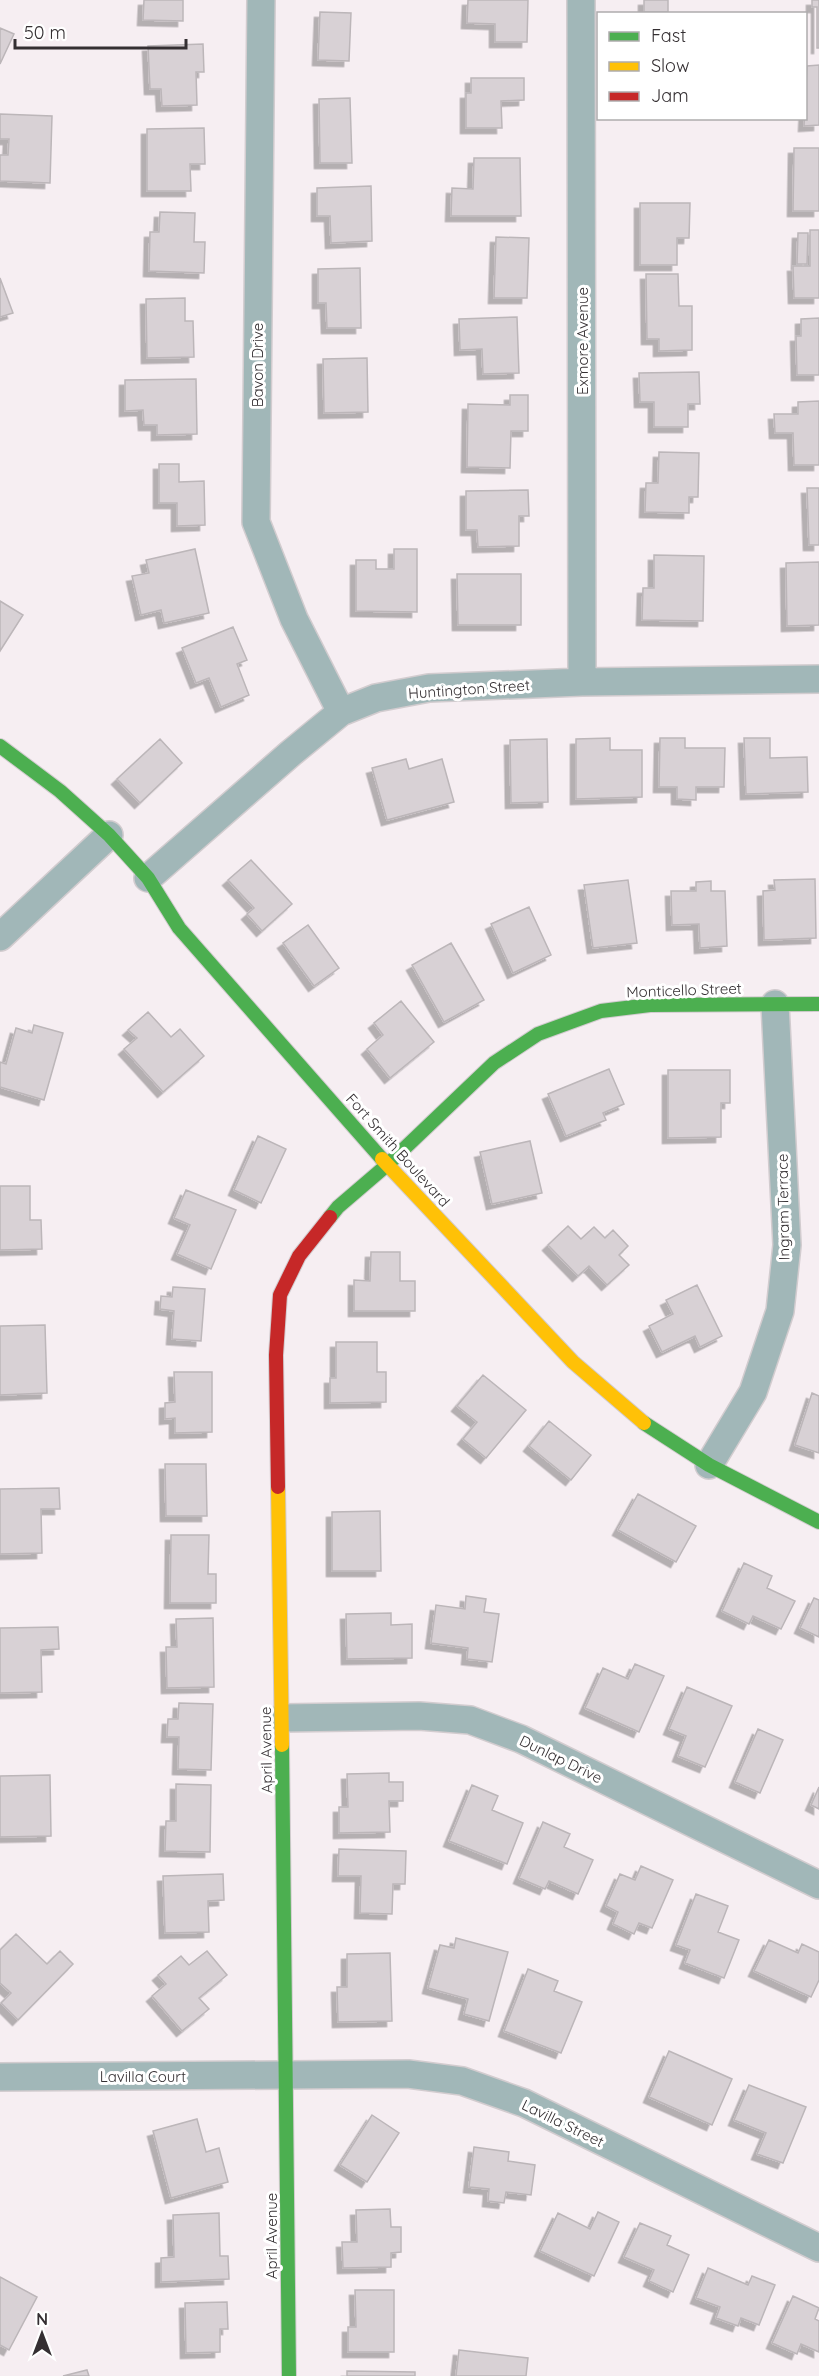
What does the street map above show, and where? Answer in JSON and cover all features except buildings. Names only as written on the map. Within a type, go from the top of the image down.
[{"type":"street","name":"Bavon Drive","points":[[261,0],[256,522],[294,619],[341,712]]},
{"type":"street","name":"Exmore Avenue","points":[[581,0],[582,682]]},
{"type":"street","name":"Huntington Street","points":[[148,878],[341,712],[376,698],[429,688],[582,682],[819,679]]},
{"type":"street","name":"Fort Smith Boulevard","points":[[0,746],[60,791],[109,835],[148,878],[179,928],[387,1164],[573,1362],[649,1428],[709,1465],[819,1522]]},
{"type":"street","points":[[0,937],[109,835]]},
{"type":"street","name":"Monticello Street","points":[[387,1164],[494,1063],[538,1034],[601,1011],[650,1005],[819,1004]]},
{"type":"street","name":"Ingram Terrace","points":[[709,1465],[753,1392],[780,1311],[787,1245],[776,1005]]},
{"type":"street","name":"April Avenue","points":[[289,2376],[287,2075],[276,1354],[280,1295],[299,1256],[332,1215],[387,1164]]},
{"type":"street","name":"Dunlap Drive","points":[[282,1718],[419,1716],[470,1720],[520,1739],[819,1885]]},
{"type":"street","name":"Lavilla Street","points":[[287,2075],[408,2073],[462,2081],[524,2103],[819,2248]]},
{"type":"street","name":"Lavilla Court","points":[[0,2077],[287,2075]]},
{"type":"traffic: fast","points":[[0,746],[60,791],[109,835],[148,878],[179,928],[382,1159]]},
{"type":"traffic: fast","points":[[330,1217],[338,1207],[387,1165],[494,1063],[538,1034],[601,1011],[650,1005],[819,1004]]},
{"type":"traffic: fast","points":[[644,1423],[709,1465],[819,1522]]},
{"type":"traffic: fast","points":[[282,1745],[289,2376]]},
{"type":"traffic: slow","points":[[382,1159],[573,1362],[644,1423]]},
{"type":"traffic: slow","points":[[278,1487],[282,1745]]},
{"type":"traffic: jam","points":[[278,1487],[276,1355],[280,1295],[299,1256],[330,1217]]}]
